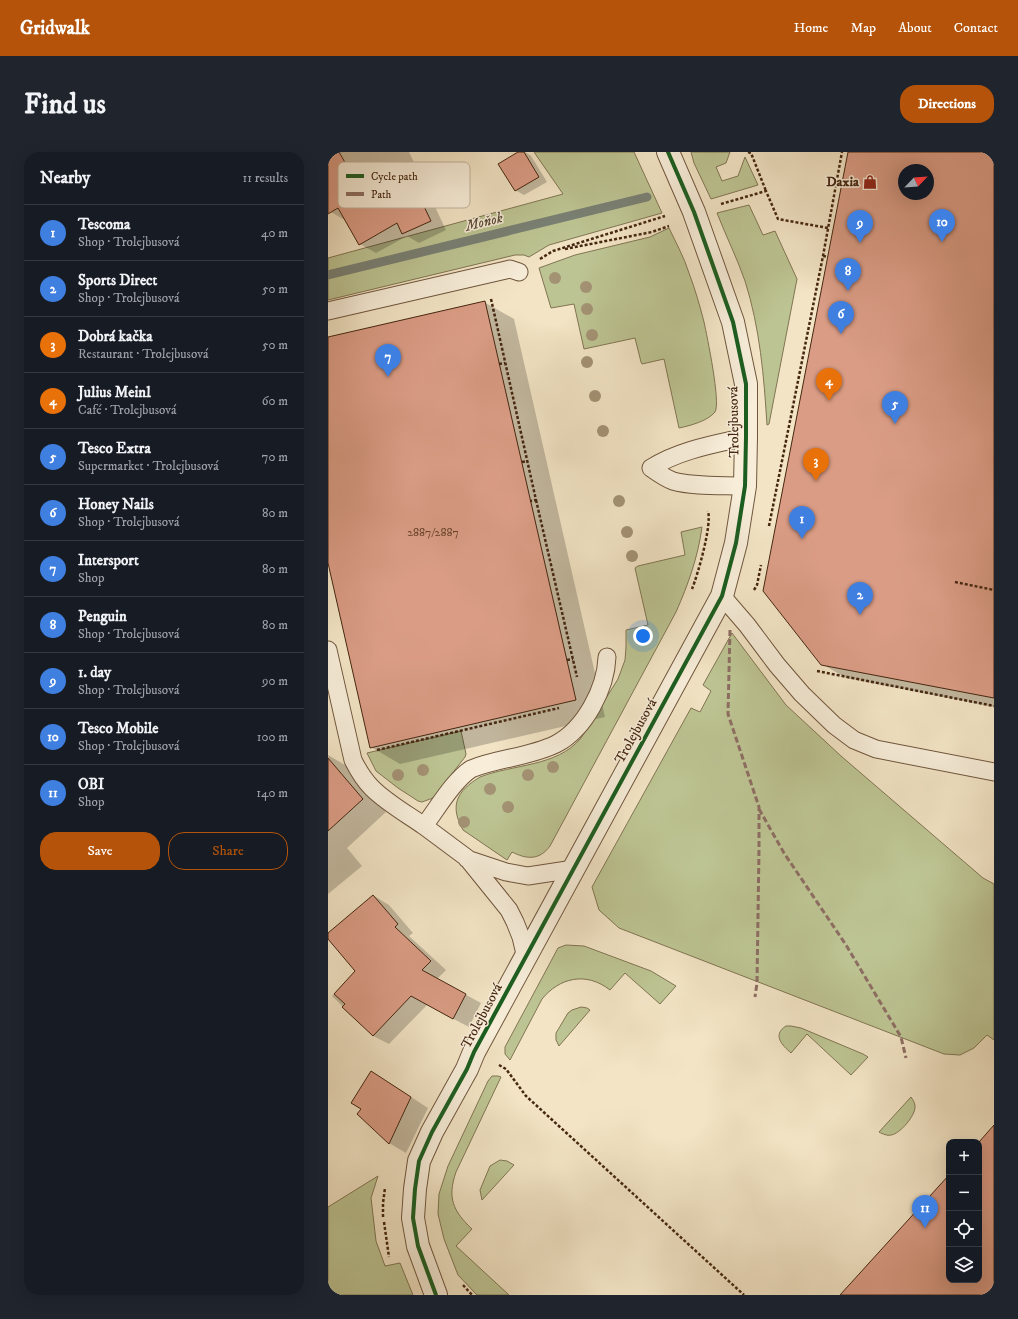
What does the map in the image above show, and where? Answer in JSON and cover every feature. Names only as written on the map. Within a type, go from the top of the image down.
[{"type":"street","name":"Trolejbusová","points":[[436,1295],[418,1246],[413,1218],[419,1161],[432,1132],[467,1069],[474,1052],[722,596],[736,543],[745,486],[746,384],[733,322],[694,212],[668,152]]},
{"type":"lane","points":[[328,311],[510,269],[519,272]]},
{"type":"lane","points":[[745,486],[685,483],[672,480],[651,468],[660,462],[678,455],[746,437]]},
{"type":"lane","points":[[722,596],[802,694],[834,725],[854,740],[876,749],[994,772]]},
{"type":"lane","points":[[328,650],[353,760],[360,773],[371,787],[384,798],[467,858],[509,910],[521,937],[526,958]]},
{"type":"lane","points":[[424,826],[454,785],[471,769],[539,751],[557,744],[569,735],[579,725],[594,704],[607,667],[607,657]]},
{"type":"lane","points":[[467,858],[506,872],[528,876],[574,869]]},
{"type":"path","points":[[748,152],[751,153],[778,219],[828,228]]},
{"type":"path","points":[[577,681],[489,294],[519,272],[553,251],[667,215],[694,212],[766,191]]},
{"type":"path","points":[[553,251],[652,232],[671,225]]},
{"type":"path","points":[[823,256],[828,258]]},
{"type":"path","points":[[499,364],[505,362]]},
{"type":"path","points":[[522,462],[527,461]]},
{"type":"path","points":[[530,501],[536,500]]},
{"type":"path","points":[[955,582],[994,590]]},
{"type":"path","points":[[567,660],[573,659]]},
{"type":"path","points":[[813,666],[818,672],[994,706]]},
{"type":"path","points":[[352,755],[566,706]]},
{"type":"path","points":[[494,1062],[506,1069],[526,1096],[744,1295]]},
{"type":"green space","points":[[534,152],[634,152],[662,213],[549,245],[529,257],[524,255],[515,255],[328,300],[328,258],[563,194]]},
{"type":"green space","points":[[691,152],[730,152],[726,163],[716,167],[722,181],[738,176],[745,157],[758,185],[711,199],[694,163]]},
{"type":"green space","points":[[749,205],[763,235],[775,231],[797,279],[769,424],[767,425],[763,371],[758,335],[750,299],[739,264],[717,213]]},
{"type":"green space","points":[[669,228],[687,267],[701,310],[710,354],[716,396],[715,412],[712,415],[698,423],[679,428],[664,359],[642,364],[635,338],[584,349],[574,304],[551,308],[539,268],[575,255],[650,237]]},
{"type":"green space","points":[[702,527],[692,571],[676,612],[550,846],[546,851],[532,857],[522,856],[512,852],[507,860],[463,830],[459,821],[456,806],[461,793],[472,782],[480,777],[493,773],[547,760],[571,747],[581,738],[618,679],[625,660],[626,630],[648,625],[635,568],[685,555],[681,532]]},
{"type":"green space","points":[[732,633],[786,705],[841,756],[983,878],[994,884],[994,1040],[987,1035],[974,1048],[960,1055],[944,1054],[619,928],[599,910],[592,887],[691,708],[700,712],[711,691],[703,685]]},
{"type":"green space","points":[[461,731],[466,754],[465,757],[433,798],[422,802],[398,788],[376,771],[367,753]]},
{"type":"green space","points":[[566,945],[584,946],[651,971],[676,986],[660,1004],[625,973],[610,990],[592,980],[582,979],[565,982],[556,986],[542,999],[510,1060],[505,1054],[505,1047],[558,948]]},
{"type":"green space","points":[[581,1007],[590,1010],[559,1046],[556,1040],[556,1033],[568,1013]]},
{"type":"green space","points":[[786,1026],[801,1028],[868,1057],[851,1075],[807,1034],[791,1053],[784,1047],[779,1036],[782,1029]]},
{"type":"green space","points":[[492,1076],[501,1077],[456,1172],[453,1181],[452,1197],[456,1210],[472,1229],[456,1246],[509,1295],[477,1295],[458,1275],[444,1239],[438,1214],[439,1194],[448,1166],[488,1081]]},
{"type":"green space","points":[[911,1097],[915,1104],[915,1110],[907,1124],[895,1134],[886,1135],[879,1132]]},
{"type":"green space","points":[[500,1160],[507,1161],[514,1165],[482,1200],[480,1190],[490,1166]]},
{"type":"green space","points":[[378,1176],[371,1198],[376,1241],[385,1266],[400,1263],[413,1295],[328,1295],[328,1207]]},
{"type":"building","points":[[328,152],[339,152],[345,162],[338,162],[338,208],[328,214]]},
{"type":"building","points":[[518,152],[524,152],[539,177],[515,191],[498,164]]},
{"type":"building","points":[[848,152],[994,152],[994,698],[821,665],[763,591]]},
{"type":"building","points":[[338,208],[425,208],[431,221],[402,234],[397,223],[359,245]]},
{"type":"building","points":[[485,301],[576,700],[370,748],[328,563],[328,337]]},
{"type":"building","points":[[328,758],[363,799],[328,831]]},
{"type":"building","points":[[373,895],[398,924],[395,927],[431,961],[422,970],[466,994],[453,1019],[411,996],[373,1036],[342,1007],[345,1004],[334,994],[355,971],[328,939],[328,933]]},
{"type":"building","points":[[371,1071],[411,1097],[389,1144],[357,1114],[361,1109],[351,1103]]},
{"type":"building","points":[[994,1125],[994,1295],[840,1295],[946,1178],[946,1283],[982,1283],[982,1139]]},
{"type":"waterway","name":"Moňok","points":[[328,275],[647,197]]},
{"type":"marked path","points":[[730,630],[728,714],[759,807],[757,983],[755,997]]},
{"type":"marked path","points":[[759,809],[784,853],[846,945],[901,1037],[906,1058]]},
{"type":"cycle path","points":[[436,1295],[418,1246],[413,1218],[419,1161],[432,1132],[467,1069],[474,1052],[722,596],[736,543],[745,486],[746,384],[733,322],[694,212],[668,152]]},
{"type":"place","name":"Daxia","points":[[870,182]]},
{"type":"place","name":"Tesco Mobile","points":[[942,242]]},
{"type":"place","name":"1. day","points":[[860,243]]},
{"type":"place","name":"Penguin","points":[[848,291]]},
{"type":"place","name":"Honey Nails","points":[[841,334]]},
{"type":"place","name":"Intersport","points":[[388,377]]},
{"type":"place","name":"Julius Meinl","points":[[829,401]]},
{"type":"place","name":"Tesco Extra","points":[[895,424]]},
{"type":"place","name":"Dobrá kačka","points":[[816,481]]},
{"type":"place","name":"Tescoma","points":[[802,539]]},
{"type":"place","name":"Sports Direct","points":[[860,615]]},
{"type":"place","name":"OBI","points":[[925,1228]]}]
